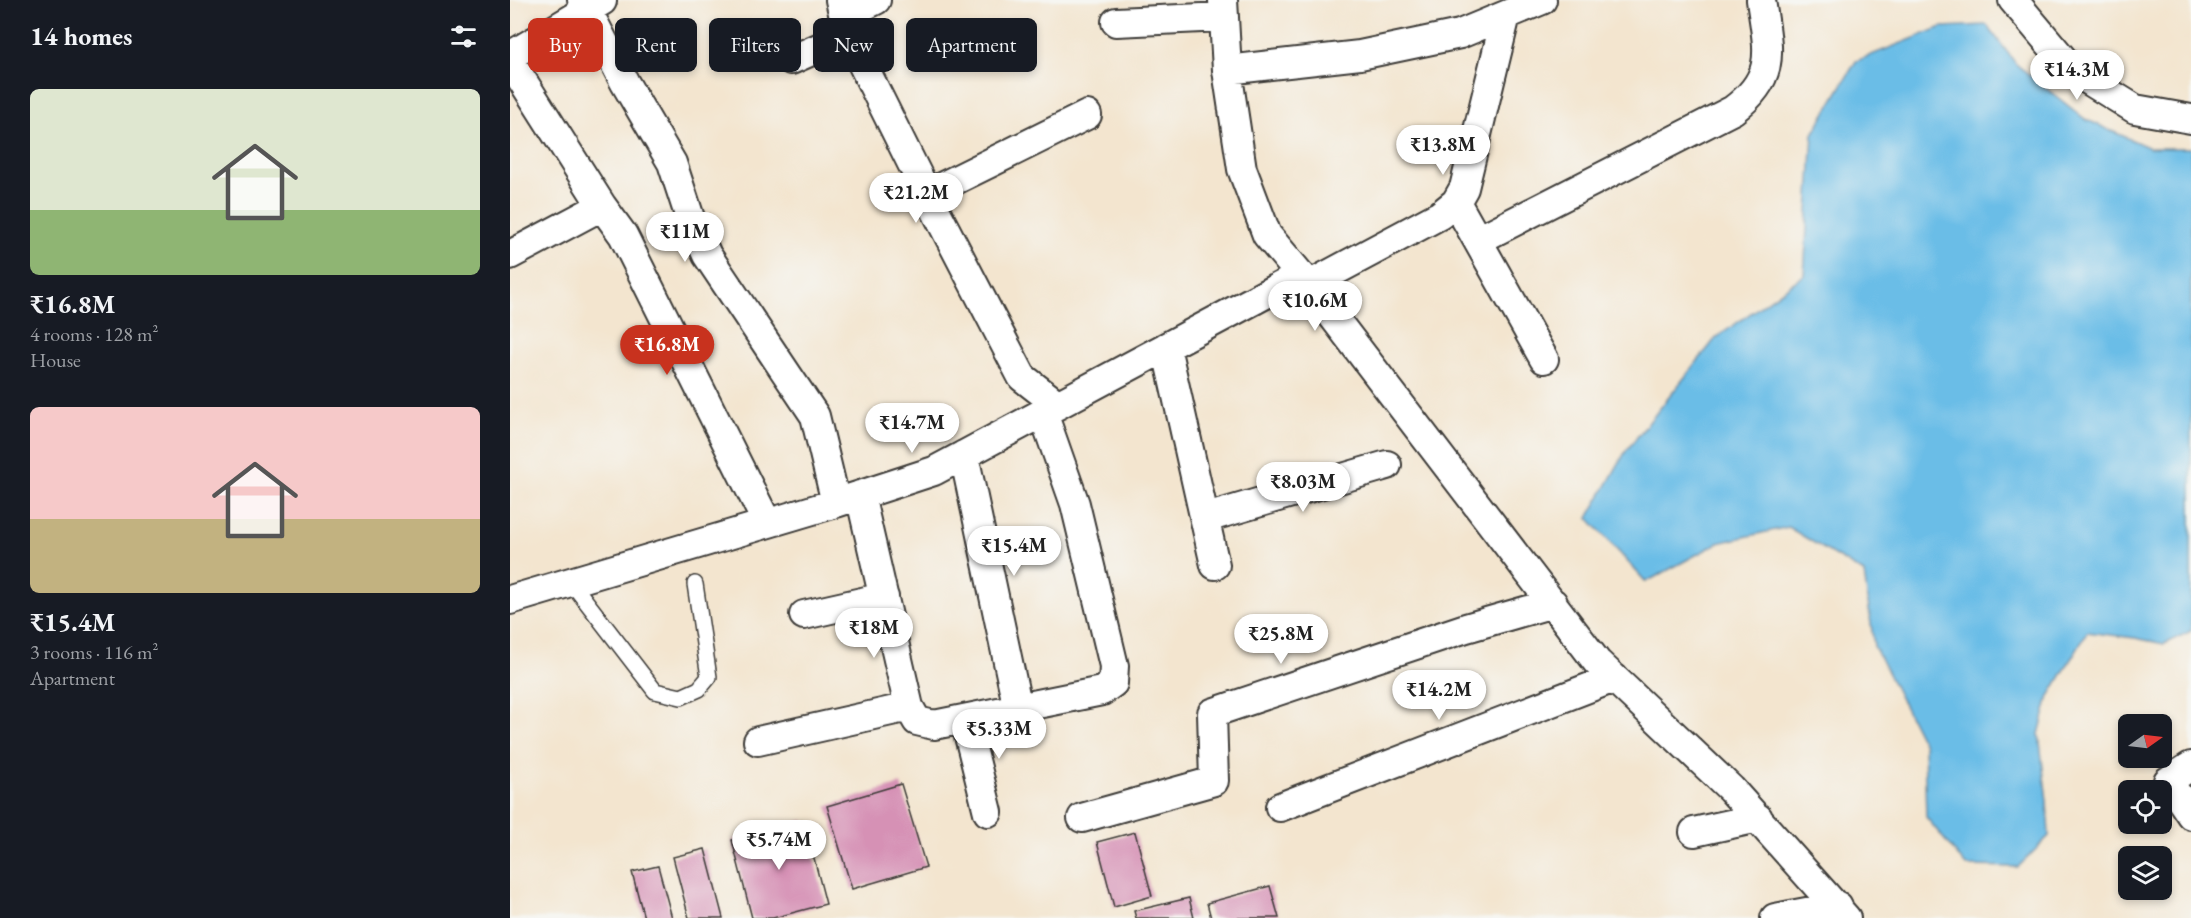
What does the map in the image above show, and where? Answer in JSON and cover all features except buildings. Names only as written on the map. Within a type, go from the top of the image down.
[{"type":"street","points":[[801,52],[844,17],[876,0]]},
{"type":"street","points":[[1478,240],[1733,110],[1745,101],[1758,88],[1766,71],[1768,48],[1761,0]]},
{"type":"street","points":[[2013,0],[2072,70],[2135,110],[2191,119]]},
{"type":"street","points":[[510,56],[591,3],[625,83],[672,163],[690,218],[707,255],[815,416],[884,597],[909,707],[917,721],[934,725],[1102,692],[1113,683],[1114,666],[1051,409],[1022,377],[927,194],[844,17]]},
{"type":"street","points":[[1227,70],[1360,55],[1460,34],[1527,5]]},
{"type":"street","points":[[510,600],[767,524],[934,471],[1166,347],[1440,215],[1456,202],[1464,188],[1527,5]]},
{"type":"street","points":[[1116,22],[1223,8],[1227,70],[1242,169],[1267,235],[1305,280],[1597,662],[1731,789],[1842,912]]},
{"type":"street","points":[[510,61],[602,206],[623,235],[767,524]]},
{"type":"street","points":[[927,194],[1087,116]]},
{"type":"street","points":[[1456,202],[1544,358]]},
{"type":"street","points":[[511,252],[602,206]]},
{"type":"street","points":[[1166,347],[1215,565]]},
{"type":"street","points":[[964,455],[1018,709]]},
{"type":"street","points":[[1206,518],[1387,465]]},
{"type":"street","points":[[804,615],[884,597]]},
{"type":"street","points":[[1082,818],[1214,781],[1212,712],[1466,628],[1553,603]]},
{"type":"street","points":[[1280,807],[1614,678]]},
{"type":"street","points":[[758,741],[909,707]]},
{"type":"street","points":[[965,720],[988,812]]},
{"type":"street","points":[[2191,766],[2168,781],[2191,815]]},
{"type":"street","points":[[1694,832],[1758,818]]},
{"type":"street","points":[[1774,918],[1842,912]]},
{"type":"lane","points":[[570,582],[655,691],[681,697],[699,689],[709,677],[695,584]]},
{"type":"water","points":[[1987,25],[2016,64],[2085,119],[2150,148],[2191,148],[2191,631],[2164,644],[2087,632],[2049,696],[2039,734],[2049,836],[2018,867],[1966,866],[1926,817],[1924,745],[1874,646],[1864,573],[1788,527],[1718,543],[1646,582],[1588,518],[1626,451],[1716,338],[1804,275],[1813,134],[1856,61],[1942,27]]}]
